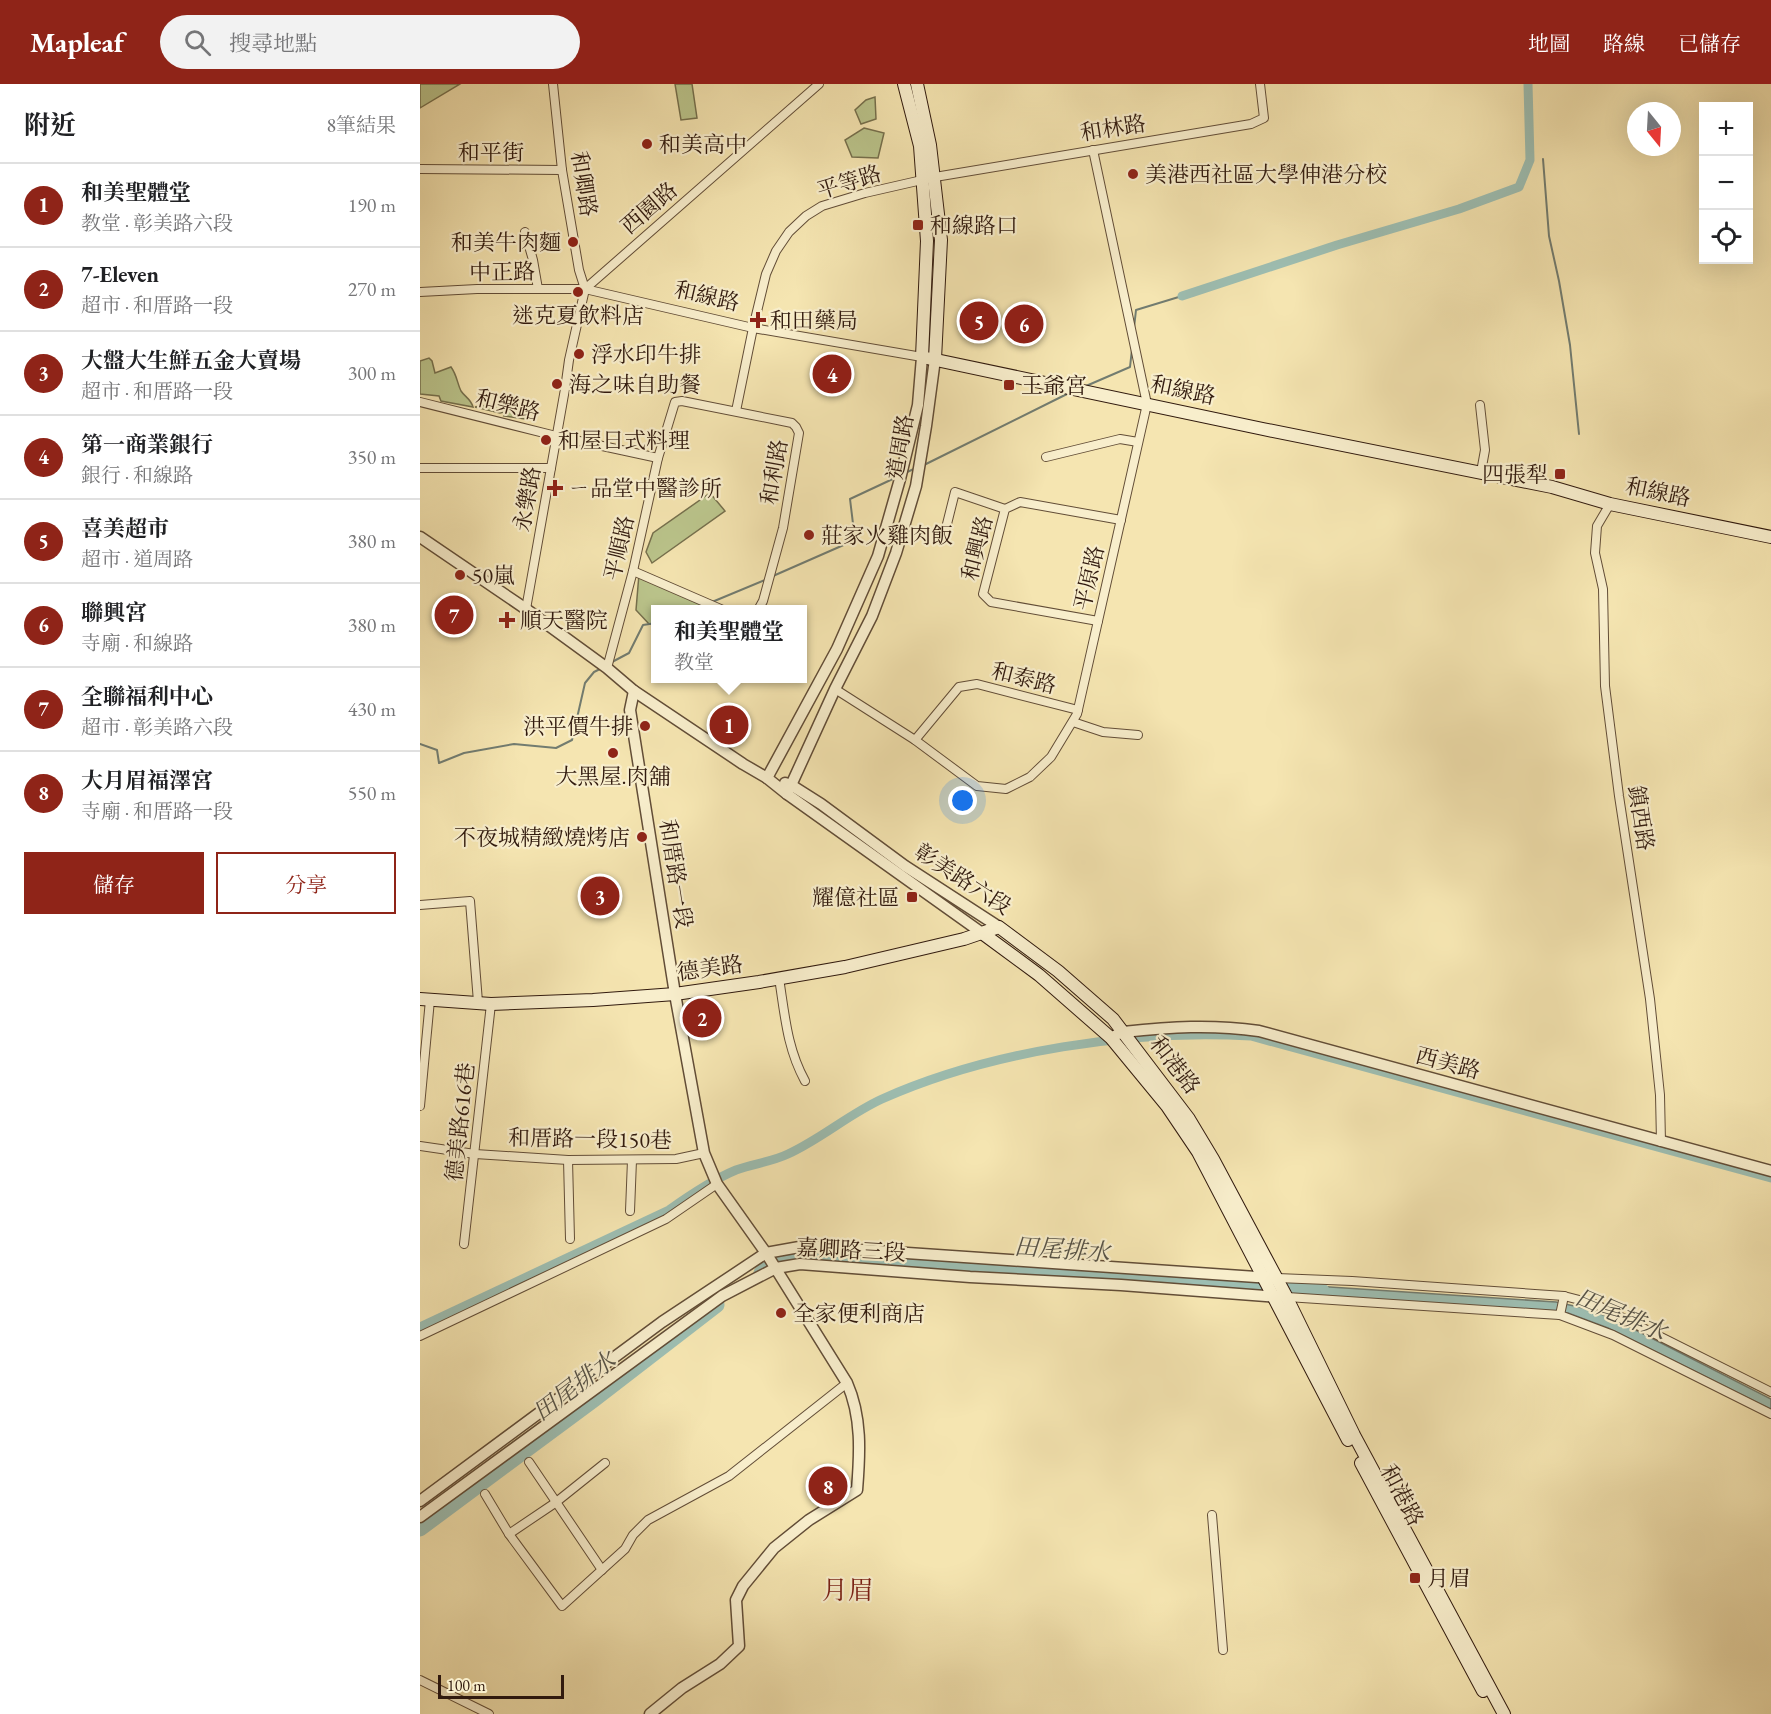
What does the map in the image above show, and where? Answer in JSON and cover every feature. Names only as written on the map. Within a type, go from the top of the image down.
[{"type":"main road","name":"道周路","points":[[904,84],[920,146],[927,241],[928,358]]},
{"type":"main road","name":"道周路","points":[[917,84],[934,177],[941,240],[928,358]]},
{"type":"main road","name":"和線路","points":[[928,358],[1552,487],[1610,504],[1771,537]]},
{"type":"main road","name":"德美路","points":[[425,1000],[484,1003],[593,1000],[675,994],[845,967],[964,939],[999,927]]},
{"type":"main road","name":"彰美路六段","points":[[999,927],[1058,972],[1113,1019],[1119,1040]]},
{"type":"main road","name":"彰美路六段","points":[[982,933],[1119,1040]]},
{"type":"main road","points":[[1048,983],[1058,972]]},
{"type":"main road","name":"和港路","points":[[1119,1040],[1198,1152],[1276,1288],[1504,1714]]},
{"type":"main road","name":"和港路","points":[[1276,1288],[1495,1714]]},
{"type":"street","name":"和卿路","points":[[553,84],[562,170],[579,270],[585,289]]},
{"type":"street","name":"西園路","points":[[585,289],[819,84]]},
{"type":"street","name":"和林路","points":[[934,177],[1251,124],[1263,118],[1260,84]]},
{"type":"street","name":"平原路","points":[[835,689],[915,740],[977,786],[1006,789],[1030,777],[1051,757],[1073,722],[1078,710],[1147,404],[1093,150]]},
{"type":"street","name":"和平街","points":[[420,169],[562,170]]},
{"type":"street","name":"平等路","points":[[736,411],[766,274],[776,251],[789,232],[806,216],[822,206],[865,193],[934,177]]},
{"type":"street","points":[[525,232],[533,260],[537,289]]},
{"type":"street","name":"中正路","points":[[420,292],[585,289]]},
{"type":"street","name":"和線路","points":[[585,289],[753,328],[928,358]]},
{"type":"street","name":"永樂路","points":[[526,609],[570,350],[585,289]]},
{"type":"street","name":"道周路","points":[[789,790],[835,689],[872,616],[902,531],[916,486],[926,426],[928,358]]},
{"type":"street","name":"道周路","points":[[768,778],[837,649],[878,556],[900,479],[928,358]]},
{"type":"street","name":"和利路","points":[[675,402],[682,401],[792,423],[799,433],[783,528],[760,605]]},
{"type":"street","name":"和樂路","points":[[420,402],[556,436],[658,458]]},
{"type":"street","name":"平順路","points":[[607,668],[633,571],[658,458],[675,402]]},
{"type":"street","points":[[1480,405],[1485,450],[1481,472]]},
{"type":"street","points":[[1046,457],[1120,439],[1138,442]]},
{"type":"street","points":[[420,468],[551,468]]},
{"type":"street","points":[[943,540],[955,492],[1005,509]]},
{"type":"street","name":"和興路","points":[[1098,621],[990,602],[983,594],[1005,509],[1020,502],[1121,520]]},
{"type":"street","name":"鎮西路","points":[[1610,504],[1598,526],[1595,553],[1604,589],[1605,686],[1650,999],[1660,1095],[1661,1142]]},
{"type":"street","name":"彰美路六段","points":[[420,537],[526,609],[607,668],[634,691],[742,764],[789,790],[821,804],[905,866],[999,927]]},
{"type":"street","points":[[633,571],[714,605]]},
{"type":"street","name":"和泰路","points":[[915,740],[959,687],[977,684],[1078,710]]},
{"type":"street","name":"和厝路一段","points":[[634,691],[630,710],[675,994],[704,1153],[717,1184],[770,1260],[847,1383],[854,1400],[859,1458],[857,1490],[809,1520],[774,1548],[743,1586],[736,1600],[739,1646],[720,1664],[682,1688],[650,1714]]},
{"type":"street","points":[[1073,722],[1102,732],[1138,735]]},
{"type":"street","name":"彰美路六段","points":[[789,790],[982,933]]},
{"type":"street","name":"德美路616巷","points":[[420,905],[470,901],[484,1003],[475,1154],[464,1244]]},
{"type":"street","points":[[779,978],[789,1044],[805,1081]]},
{"type":"street","points":[[420,1106],[425,1000]]},
{"type":"street","name":"西美路","points":[[1119,1040],[1193,1026],[1223,1026],[1259,1031],[1771,1171]]},
{"type":"street","name":"和厝路一段150巷","points":[[420,1146],[475,1154],[568,1160],[676,1160],[704,1153]]},
{"type":"street","points":[[568,1160],[570,1239]]},
{"type":"street","points":[[630,1211],[632,1160]]},
{"type":"street","points":[[420,1336],[666,1219],[717,1184]]},
{"type":"street","name":"嘉卿路三段","points":[[420,1501],[662,1322],[770,1260],[805,1246],[1276,1288]]},
{"type":"street","name":"嘉卿路三段","points":[[420,1517],[770,1260],[970,1277],[1121,1285],[1276,1288]]},
{"type":"street","points":[[1276,1288],[1352,1281],[1564,1296],[1595,1304],[1771,1392]]},
{"type":"street","points":[[1276,1288],[1560,1315],[1613,1335],[1771,1414]]},
{"type":"street","points":[[1560,1315],[1564,1296]]},
{"type":"street","points":[[485,1494],[509,1534],[562,1606],[625,1549],[633,1535],[648,1520],[729,1476],[847,1383]]},
{"type":"street","points":[[529,1462],[602,1570]]},
{"type":"street","points":[[509,1534],[555,1503],[605,1463]]},
{"type":"street","points":[[1212,1515],[1223,1650]]},
{"type":"street","points":[[420,1680],[489,1714]]},
{"type":"green space","points":[[420,84],[460,84],[420,108]]},
{"type":"green space","points":[[675,84],[692,84],[697,118],[681,120]]},
{"type":"green space","points":[[875,97],[876,119],[861,124],[855,110],[866,100]]},
{"type":"green space","points":[[864,128],[884,133],[878,158],[852,157],[845,140]]},
{"type":"green space","points":[[429,358],[435,373],[451,367],[461,391],[473,407],[441,401],[439,396],[420,394],[420,361]]},
{"type":"green space","points":[[522,399],[524,407],[515,410],[524,410],[526,419],[504,416],[508,411],[500,413],[475,407]]},
{"type":"green space","points":[[710,493],[725,511],[652,563],[646,552],[653,533]]},
{"type":"green space","points":[[639,574],[708,605],[651,605],[651,624],[649,624],[636,610]]},
{"type":"water","points":[[1300,1285],[1556,1302],[1588,1309],[1616,1320],[1771,1399],[1771,1409],[1608,1328],[1568,1313],[1305,1295]]},
{"type":"waterway","points":[[1182,296],[1337,245],[1459,209],[1519,187],[1530,160],[1528,84]]},
{"type":"waterway","points":[[1543,159],[1549,236],[1570,345],[1579,434]]},
{"type":"waterway","points":[[1134,328],[1136,310],[1182,296]]},
{"type":"waterway","points":[[1086,386],[1130,367],[1132,349]]},
{"type":"waterway","points":[[924,465],[1069,393]]},
{"type":"waterway","points":[[905,473],[916,468]]},
{"type":"waterway","points":[[773,576],[855,540],[850,499],[897,477]]},
{"type":"waterway","points":[[712,602],[765,580]]},
{"type":"waterway","points":[[612,662],[629,653],[643,625],[651,624]]},
{"type":"waterway","points":[[420,744],[437,750],[439,763],[464,753],[514,744],[556,748],[572,740],[585,683],[594,672],[602,668]]},
{"type":"waterway","points":[[420,1327],[669,1210],[701,1188],[727,1174],[788,1154],[882,1099],[924,1082],[1015,1056],[1111,1040],[1159,1036],[1251,1036],[1771,1178]]},
{"type":"waterway","name":"田尾排水","points":[[761,1273],[784,1257],[829,1258],[1077,1272],[1322,1291]]},
{"type":"waterway","name":"田尾排水","points":[[420,1529],[717,1305]]},
{"type":"place","name":"和美高中","points":[[647,144]]},
{"type":"place","name":"美港西社區大學伸港分校","points":[[1133,174]]},
{"type":"place","name":"和線路口","points":[[918,225]]},
{"type":"place","name":"和美牛肉麵","points":[[573,242]]},
{"type":"place","name":"迷克夏飲料店","points":[[578,292]]},
{"type":"place","name":"和田藥局","points":[[758,320]]},
{"type":"place","name":"喜美超市","points":[[979,321]]},
{"type":"place","name":"聯興宮","points":[[1024,324]]},
{"type":"place","name":"浮水印牛排","points":[[579,354]]},
{"type":"place","name":"第一商業銀行","points":[[832,374]]},
{"type":"place","name":"海之味自助餐","points":[[557,384]]},
{"type":"place","name":"王爺宮","points":[[1009,385]]},
{"type":"place","name":"和屋日式料理","points":[[546,440]]},
{"type":"place","name":"四張犁","points":[[1560,474]]},
{"type":"place","name":"ㄧ品堂中醫診所","points":[[555,488]]},
{"type":"place","name":"莊家火雞肉飯","points":[[809,535]]},
{"type":"place","name":"50嵐","points":[[460,575]]},
{"type":"place","name":"全聯福利中心","points":[[454,615]]},
{"type":"place","name":"順天醫院","points":[[507,620]]},
{"type":"place","name":"和美聖體堂","points":[[729,725]]},
{"type":"place","name":"洪平價牛排","points":[[645,726]]},
{"type":"place","name":"大黑屋.肉舖","points":[[613,753]]},
{"type":"place","name":"不夜城精緻燒烤店","points":[[642,837]]},
{"type":"place","name":"大盤大生鮮五金大賣場","points":[[600,896]]},
{"type":"place","name":"耀億社區","points":[[912,897]]},
{"type":"place","name":"7-Eleven","points":[[702,1018]]},
{"type":"place","name":"全家便利商店","points":[[781,1313]]},
{"type":"place","name":"大月眉福澤宮","points":[[828,1486]]},
{"type":"place","name":"月眉","points":[[1415,1578]]},
{"type":"district","name":"月眉","points":[[848,1590]]}]
